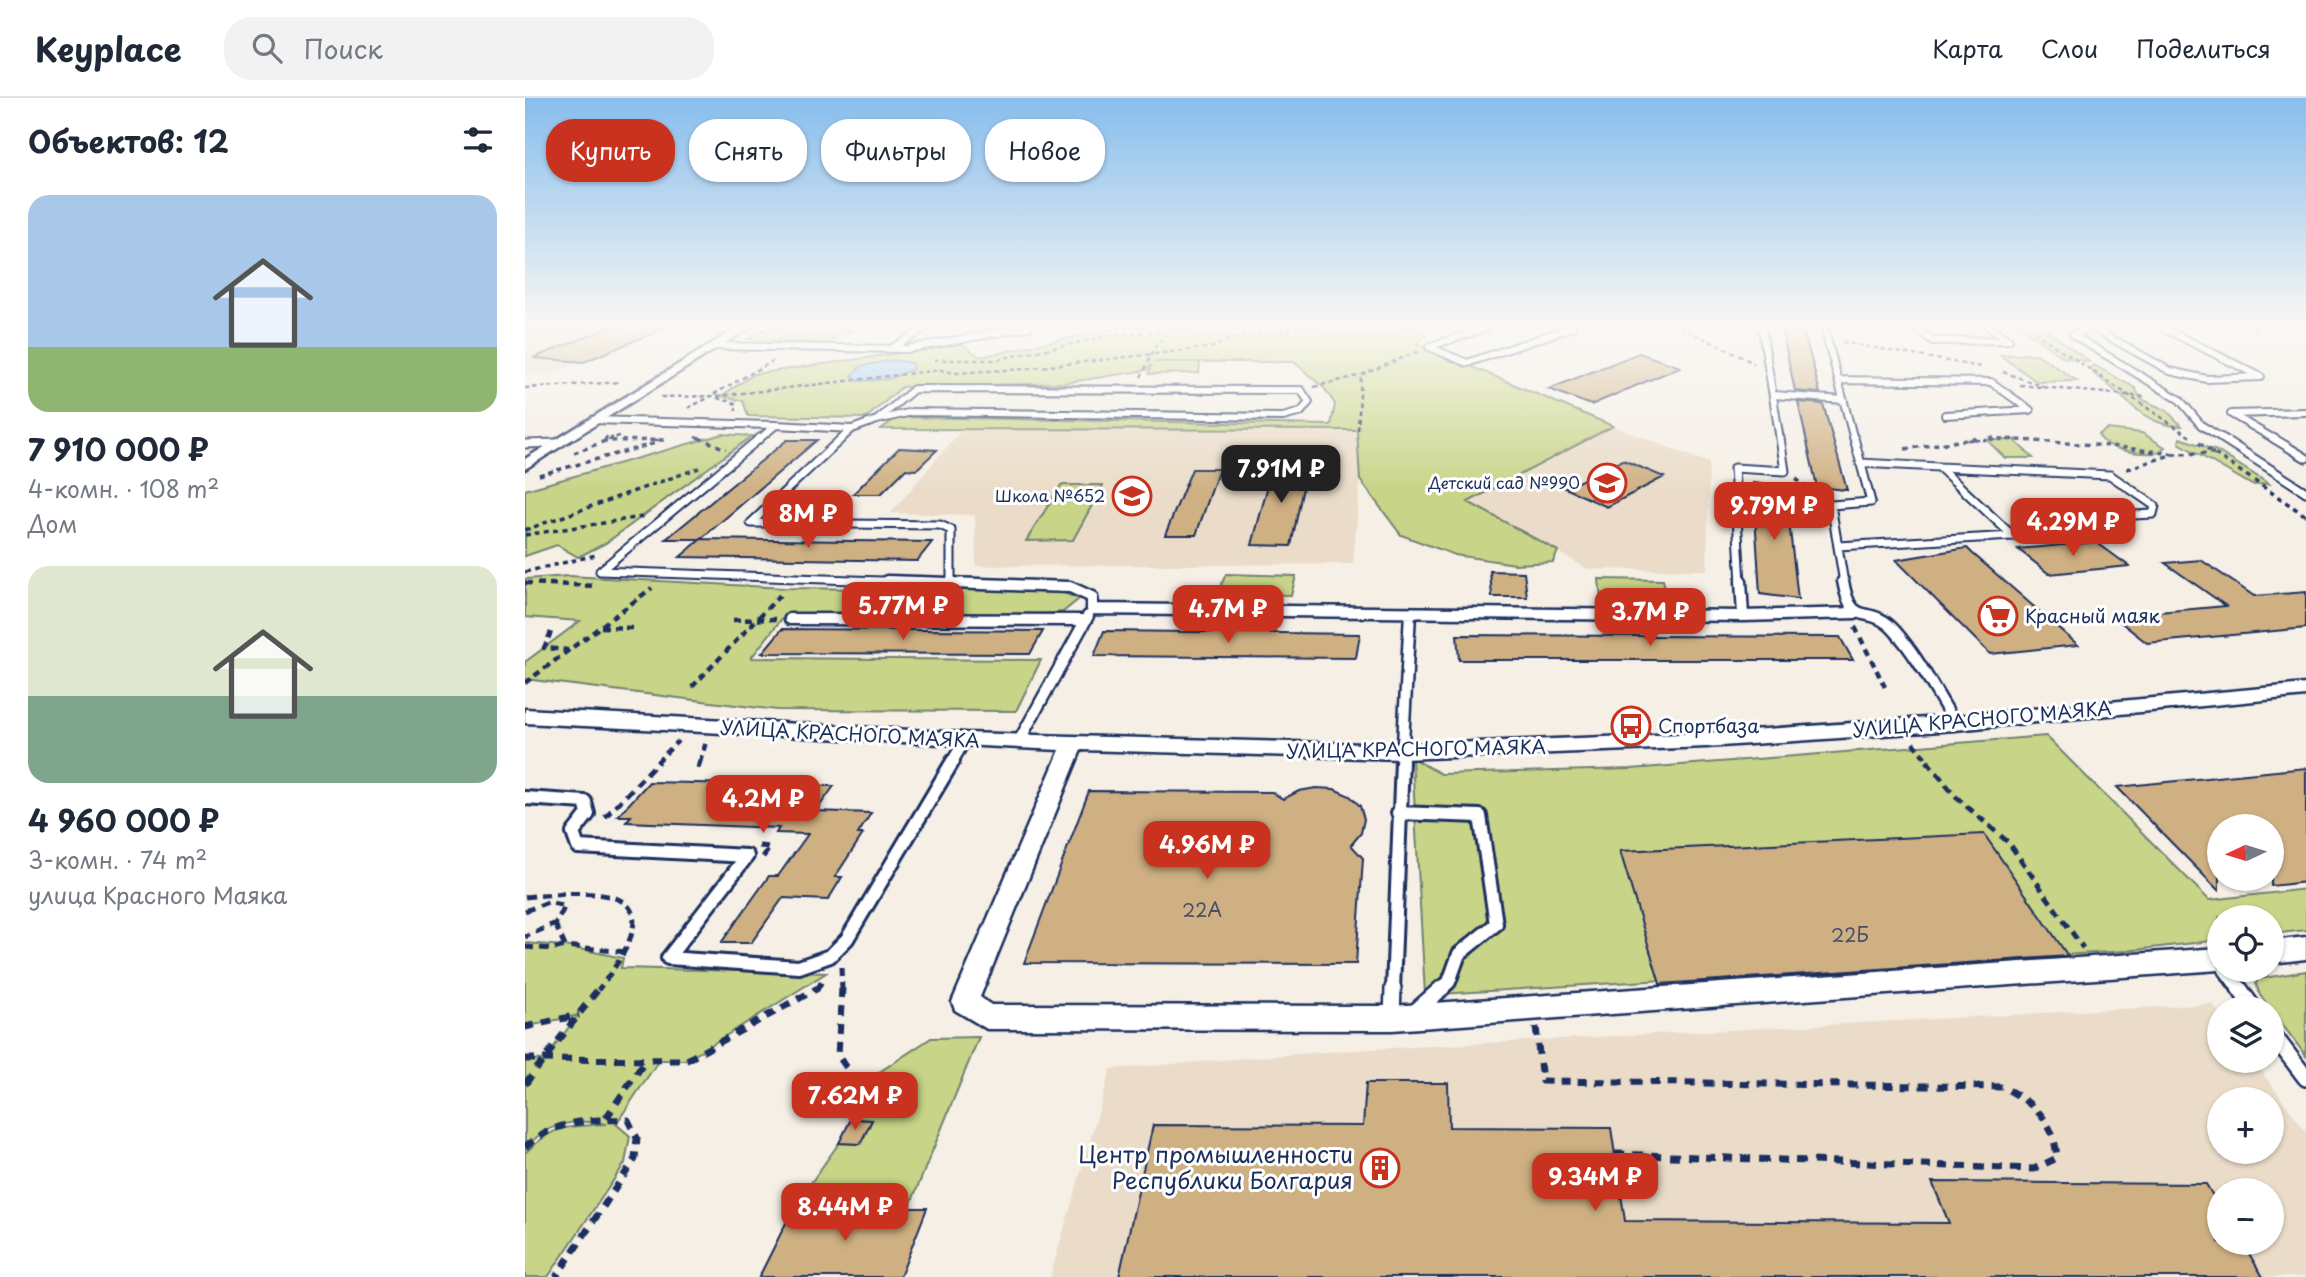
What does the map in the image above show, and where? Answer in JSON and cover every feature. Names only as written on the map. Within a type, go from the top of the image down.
[{"type":"street","points":[[525,465],[655,382]]},
{"type":"street","name":"УЛИЦА КРАСНОГО МАЯКА","points":[[528,718],[965,740],[1402,752],[1614,744],[1955,723],[2306,690]]},
{"type":"street","points":[[1073,744],[965,1002],[987,1017],[1401,1017],[2207,963]]},
{"type":"street","points":[[2284,951],[2306,948]]},
{"type":"lane","points":[[1743,616],[1734,468],[1785,471],[1772,382]]},
{"type":"lane","points":[[1839,382],[1871,502],[1831,505],[1847,604],[1851,613]]},
{"type":"lane","points":[[1945,415],[2030,410],[1991,382]]},
{"type":"lane","points":[[2150,382],[2180,400],[2201,425],[2306,492]]},
{"type":"lane","points":[[593,420],[852,429],[912,412],[1283,417],[1301,412],[1309,402],[1300,390],[914,389],[877,420]]},
{"type":"lane","points":[[1775,395],[1844,400]]},
{"type":"lane","points":[[2306,412],[2231,414],[2306,458]]},
{"type":"lane","points":[[776,425],[600,571],[1070,587],[1092,597],[1092,609],[1019,741]]},
{"type":"lane","points":[[852,429],[751,523],[940,525],[951,530],[951,584]]},
{"type":"lane","points":[[525,444],[557,443]]},
{"type":"lane","points":[[1860,463],[2110,475],[2155,506],[2153,514],[2021,521],[2013,536]]},
{"type":"lane","points":[[1939,467],[2013,536]]},
{"type":"lane","points":[[1838,546],[2013,536]]},
{"type":"lane","points":[[1092,609],[1743,616],[1851,613],[1880,617],[1896,632],[1955,723]]},
{"type":"lane","points":[[1401,1017],[1398,813],[1410,613]]},
{"type":"lane","points":[[790,619],[1086,620]]},
{"type":"lane","points":[[525,798],[585,802],[588,814],[573,833],[578,847],[747,856],[667,958],[799,967],[830,956],[847,939],[965,740]]},
{"type":"lane","points":[[1398,813],[1480,816],[1496,924],[1459,954],[1449,982],[1401,1017]]},
{"type":"lane","points":[[2284,1049],[2306,1078]]},
{"type":"path","points":[[525,388],[619,382]]},
{"type":"path","points":[[712,396],[734,382]]},
{"type":"path","points":[[656,397],[712,396],[829,382]]},
{"type":"path","points":[[914,389],[919,382]]},
{"type":"path","points":[[1300,390],[1332,382]]},
{"type":"path","points":[[1357,430],[1360,382]]},
{"type":"path","points":[[1991,382],[2180,400]]},
{"type":"path","points":[[2030,382],[2045,387]]},
{"type":"path","points":[[2109,382],[2306,516]]},
{"type":"path","points":[[712,396],[735,403],[738,425]]},
{"type":"path","points":[[605,442],[614,422]]},
{"type":"path","points":[[563,457],[655,423]]},
{"type":"path","points":[[667,424],[740,455]]},
{"type":"path","points":[[538,475],[687,434]]},
{"type":"path","points":[[1901,449],[1982,438],[2098,445],[2174,454],[2214,453]]},
{"type":"path","points":[[605,442],[664,440]]},
{"type":"path","points":[[2110,475],[2174,454]]},
{"type":"path","points":[[525,532],[701,468]]},
{"type":"path","points":[[1785,471],[1831,505]]},
{"type":"path","points":[[525,532],[670,513]]},
{"type":"path","points":[[525,572],[584,558]]},
{"type":"path","points":[[525,563],[531,570]]},
{"type":"path","points":[[525,683],[652,589]]},
{"type":"path","points":[[692,687],[783,593]]},
{"type":"path","points":[[1851,613],[1886,689]]},
{"type":"path","points":[[733,620],[790,619]]},
{"type":"path","points":[[600,627],[635,628]]},
{"type":"path","points":[[551,632],[544,648],[569,650]]},
{"type":"path","points":[[1908,737],[1956,797],[2009,843],[2072,930]]},
{"type":"path","points":[[665,740],[688,741]]},
{"type":"path","points":[[698,742],[709,742],[698,768]]},
{"type":"path","points":[[525,897],[577,890],[613,894],[626,901],[635,916],[634,935],[626,952],[525,1084]]},
{"type":"path","points":[[525,911],[548,902],[561,903],[565,912],[555,924],[525,937]]},
{"type":"path","points":[[555,924],[565,946]]},
{"type":"path","points":[[525,947],[553,949],[565,946],[626,952]]},
{"type":"path","points":[[830,956],[841,964],[843,979],[838,1055],[847,1068]]},
{"type":"path","points":[[525,1059],[687,1060],[817,990],[826,973]]},
{"type":"path","points":[[1534,1006],[1542,1082],[2003,1087],[2028,1100],[2045,1117],[2056,1136],[2057,1158],[2034,1169],[1615,1154]]},
{"type":"path","points":[[525,1027],[579,1015]]},
{"type":"path","points":[[605,1119],[645,1061]]},
{"type":"path","points":[[525,1147],[558,1124],[575,1120],[628,1120],[637,1132],[640,1143],[635,1159],[556,1277]]},
{"type":"shaded area","name":"Детский сад №990","points":[[1613,426],[1709,463],[1707,570],[1588,569],[1468,502]]},
{"type":"shaded area","name":"Школа №652","points":[[962,429],[1358,430],[1360,480],[1353,564],[976,566],[975,515],[891,513]]},
{"type":"shaded area","points":[[2207,1004],[2207,1073],[2263,1073],[2273,1087],[2207,1087],[2207,1164],[2284,1164],[2284,1102],[2306,1132],[2306,1277],[1050,1277],[1111,1069],[1337,1051]]},
{"type":"green space","points":[[742,382],[1070,382],[902,387],[866,418],[748,416],[743,401],[721,396]]},
{"type":"green space","points":[[1317,382],[1508,382],[1613,426],[1468,502],[1558,551],[1553,562],[1515,564],[1455,555],[1401,535],[1360,480],[1357,430],[881,429],[898,417],[1331,425],[1335,404]]},
{"type":"green space","points":[[2105,382],[2124,382],[2135,388],[2141,399],[2166,410],[2182,426],[2156,421],[2135,408]]},
{"type":"green space","points":[[2107,429],[2142,433],[2165,447],[2157,453],[2117,448],[2103,441],[2098,435]]},
{"type":"green space","points":[[723,434],[752,436],[606,543],[578,557],[557,545],[525,556],[525,490]]},
{"type":"green space","points":[[2180,438],[2217,451],[2269,484],[2252,485],[2179,443]]},
{"type":"green space","points":[[1987,440],[2014,440],[2033,458],[2005,458]]},
{"type":"green space","points":[[1061,485],[1103,485],[1073,540],[1026,541]]},
{"type":"green space","points":[[1226,574],[1296,576],[1291,595],[1217,594]]},
{"type":"green space","points":[[569,576],[784,588],[1059,591],[1079,599],[1063,612],[1011,618],[784,616],[751,658],[1041,660],[1016,711],[777,710],[525,679],[525,662],[580,621],[525,617],[525,579]]},
{"type":"green space","points":[[1599,579],[1663,580],[1668,600],[1601,600]]},
{"type":"green space","points":[[2046,736],[2209,900],[2306,889],[2306,930],[2284,933],[2284,905],[2207,905],[2207,941],[2126,951],[1425,995],[1412,758],[1441,774],[1631,769]]},
{"type":"green space","points":[[525,943],[565,946],[623,958],[621,968],[826,973],[687,1060],[659,1060],[616,1124],[630,1136],[625,1163],[548,1277],[525,1277],[525,1153],[554,1131],[606,1124],[572,1122],[551,1128],[525,1150],[525,1059],[544,1060],[578,1015],[525,1027]]},
{"type":"green space","points":[[2306,971],[2306,1056],[2284,1027],[2284,996],[2261,996],[2256,984],[2284,982],[2284,975]]},
{"type":"green space","points":[[979,1037],[909,1208],[794,1207],[839,1143],[861,1144],[872,1120],[851,1119],[869,1079],[931,1038]]},
{"type":"building","points":[[1566,382],[1645,382],[1591,405],[1549,389]]},
{"type":"building","points":[[1793,382],[1817,382],[1820,393],[1795,391]]},
{"type":"building","points":[[1798,402],[1823,404],[1847,490],[1817,487]]},
{"type":"building","points":[[787,440],[817,440],[701,539],[666,539]]},
{"type":"building","points":[[899,448],[937,450],[916,470],[906,469],[881,494],[853,494]]},
{"type":"building","points":[[1623,460],[1664,477],[1607,507],[1565,488]]},
{"type":"building","points":[[1274,463],[1308,463],[1291,546],[1252,545]]},
{"type":"building","points":[[1192,469],[1219,469],[1196,535],[1165,535]]},
{"type":"building","points":[[1753,483],[1785,487],[1798,599],[1760,594]]},
{"type":"building","points":[[701,539],[932,542],[917,561],[680,557]]},
{"type":"building","points":[[2096,542],[2129,566],[2049,574],[2018,549]]},
{"type":"building","name":"Красный маяк","points":[[1967,548],[2078,645],[1990,654],[1896,560]]},
{"type":"building","points":[[2201,560],[2254,596],[2306,592],[2306,628],[2147,643],[2113,616],[2226,606],[2165,563]]},
{"type":"building","points":[[1490,571],[1524,572],[1527,597],[1492,597]]},
{"type":"building","points":[[782,629],[1043,631],[1030,654],[762,653]]},
{"type":"building","points":[[1104,631],[1360,634],[1356,658],[1094,656]]},
{"type":"building","points":[[1457,635],[1840,637],[1853,660],[1459,660]]},
{"type":"building","points":[[2306,768],[2306,882],[2284,885],[2284,814],[2207,814],[2207,879],[2117,787]]},
{"type":"building","points":[[649,782],[834,786],[816,811],[871,813],[858,834],[863,834],[835,877],[842,877],[828,900],[783,898],[751,943],[721,943],[769,876],[778,876],[808,834],[776,833],[779,828],[626,822],[631,816],[618,816]]},
{"type":"building","points":[[1334,789],[1350,796],[1360,806],[1364,819],[1361,833],[1351,845],[1363,858],[1356,964],[1024,963],[1089,791],[1272,792],[1283,799],[1299,791]]},
{"type":"building","points":[[1984,834],[2068,956],[1660,984],[1620,851]]},
{"type":"building","name":"Центр промышленности Республики Болгария","points":[[1366,1083],[1448,1083],[1449,1127],[1611,1128],[1625,1221],[1949,1223],[1932,1182],[2206,1184],[2207,1255],[2250,1255],[2263,1277],[1119,1277],[1153,1125],[1363,1126]]},
{"type":"building","points":[[851,1119],[872,1120],[860,1144],[839,1143]]},
{"type":"building","points":[[794,1207],[927,1208],[900,1277],[759,1277]]},
{"type":"place","name":"Детский сад №990","points":[[1607,483]]},
{"type":"place","name":"Школа №652","points":[[1132,496]]},
{"type":"place","name":"Красный маяк","points":[[1998,616]]},
{"type":"place","name":"Спортбаза","points":[[1631,726]]},
{"type":"place","name":"Центр промышленности Республики Болгария","points":[[1380,1168]]}]
